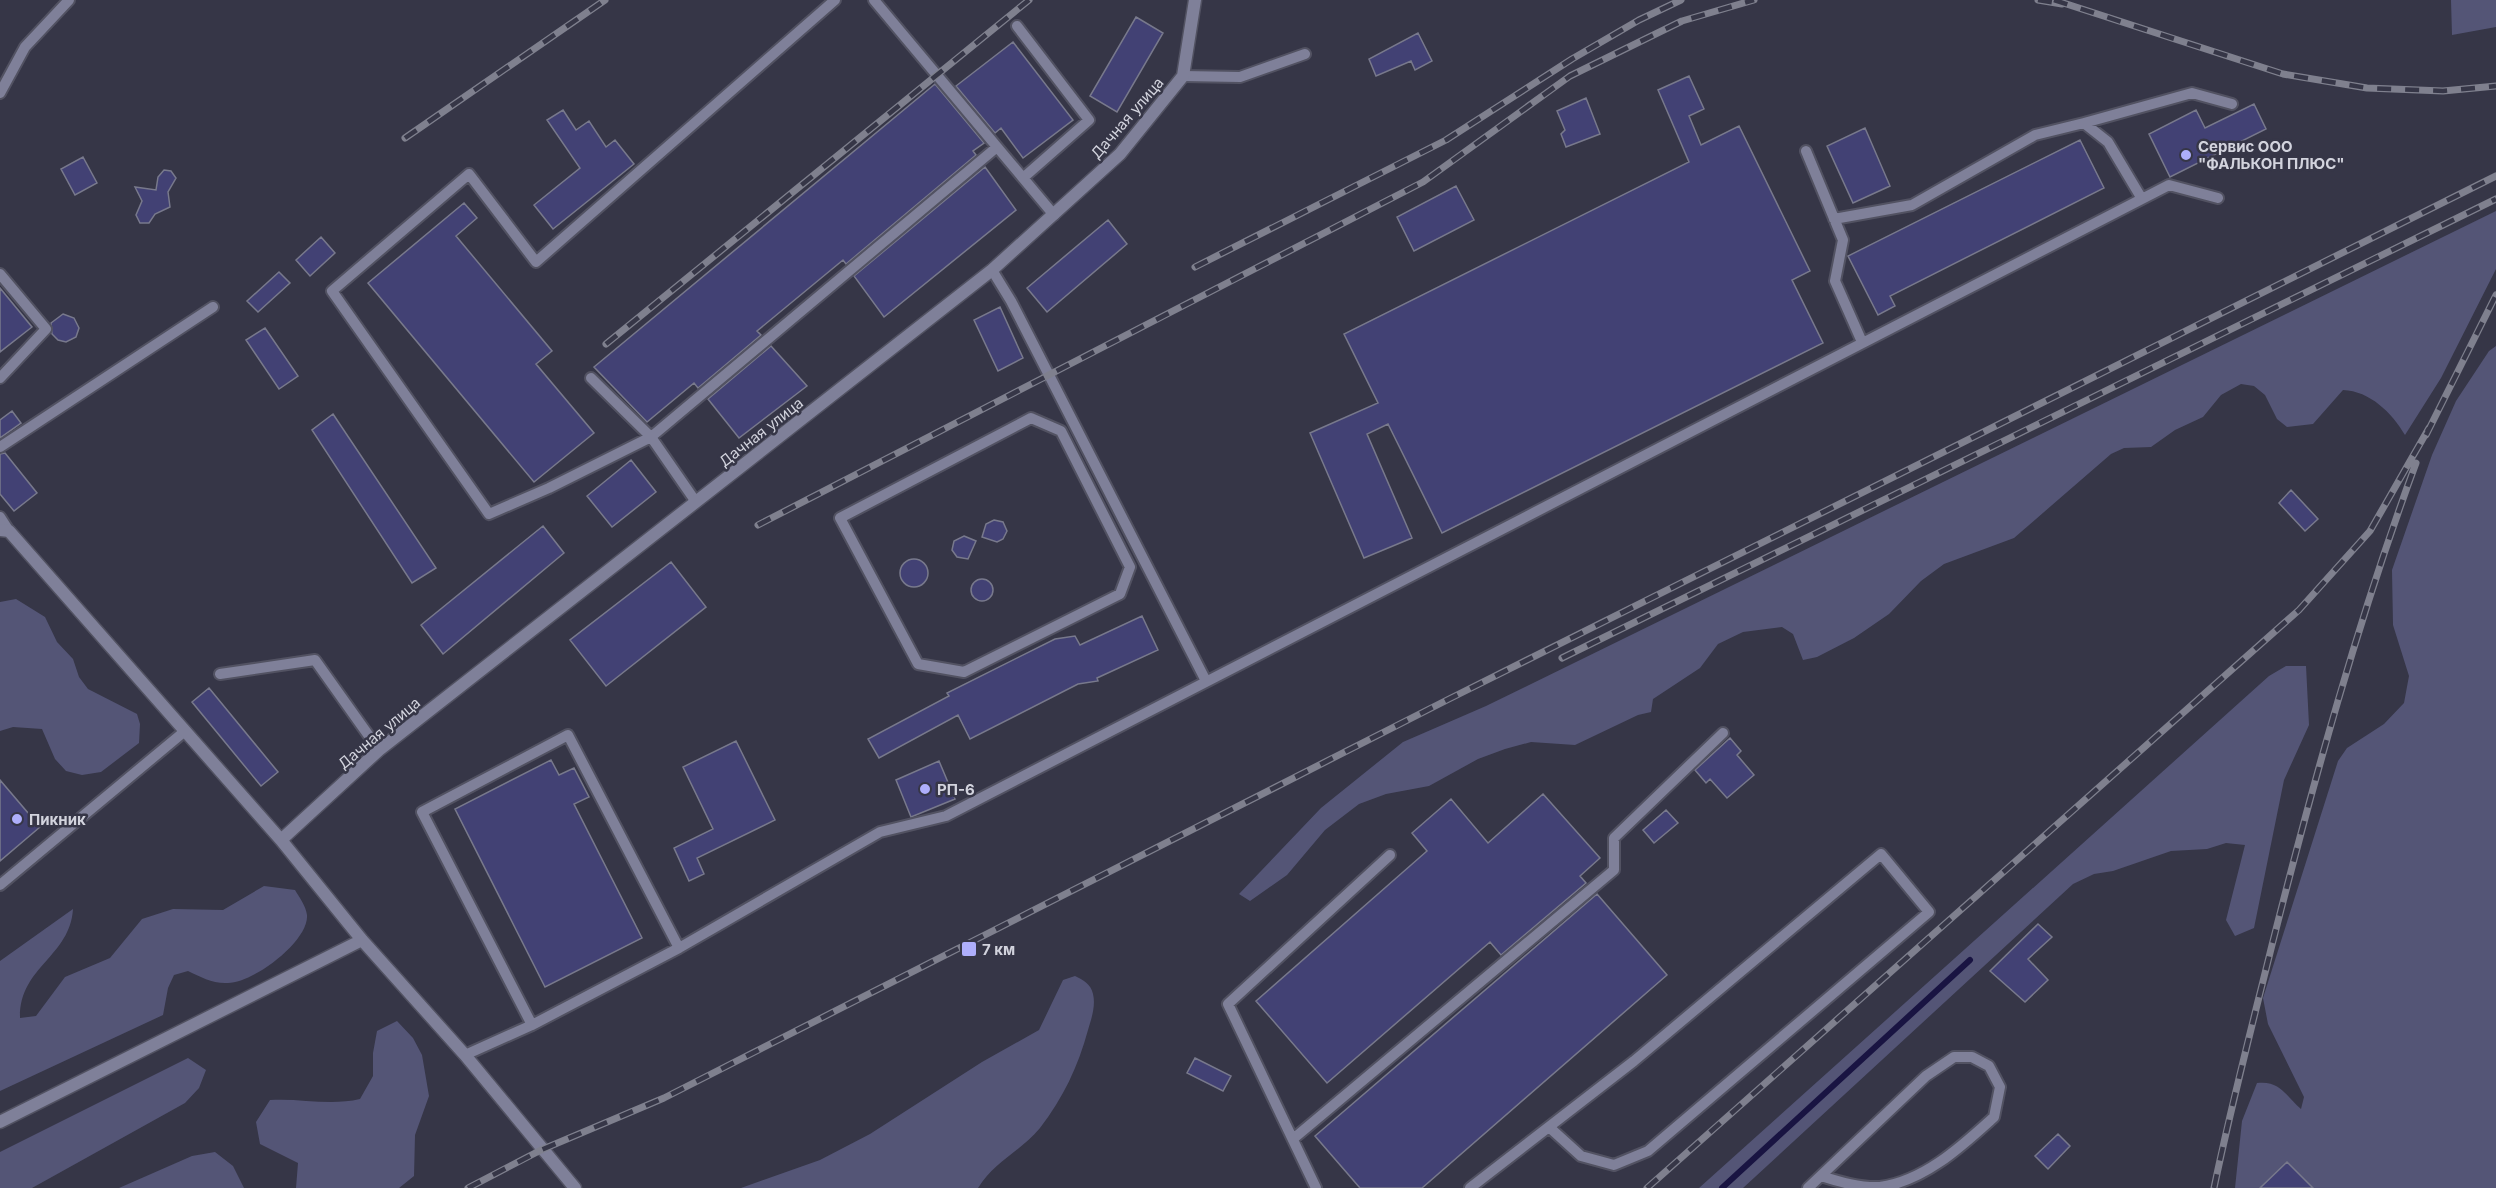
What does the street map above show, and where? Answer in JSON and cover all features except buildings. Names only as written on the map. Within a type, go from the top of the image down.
[{"type":"street","name":"Дачная улица","points":[[281,840],[379,750],[992,270],[1120,154],[1183,76],[1195,0]]},
{"type":"street","points":[[4,531],[281,840],[362,940],[465,1055],[575,1188]]},
{"type":"street","points":[[0,1122],[362,940]]},
{"type":"lane","points":[[0,93],[25,47],[69,0]]},
{"type":"lane","points":[[835,0],[536,262],[469,174],[332,291],[489,514],[549,488],[651,437],[998,147]]},
{"type":"lane","points":[[874,0],[1054,214]]},
{"type":"lane","points":[[1017,26],[1089,120],[1023,178]]},
{"type":"lane","points":[[1183,76],[1240,77],[1305,54]]},
{"type":"lane","points":[[1834,219],[1912,205],[2035,135],[2192,93],[2232,104]]},
{"type":"lane","points":[[2084,123],[2108,142],[2142,199]]},
{"type":"lane","points":[[1806,151],[1843,240],[1834,282],[1862,342]]},
{"type":"lane","points":[[465,1055],[532,1025],[679,948],[880,832],[946,816],[2169,185],[2218,198]]},
{"type":"lane","points":[[992,270],[1011,301],[1206,681]]},
{"type":"lane","points":[[0,274],[46,329],[0,378]]},
{"type":"lane","points":[[0,447],[213,307]]},
{"type":"lane","points":[[591,378],[651,437],[696,502]]},
{"type":"lane","points":[[1031,418],[1061,431],[1130,567],[1120,594],[964,672],[918,664],[840,518],[1031,418]]},
{"type":"lane","points":[[0,517],[4,531]]},
{"type":"lane","points":[[220,674],[315,660],[379,750]]},
{"type":"lane","points":[[0,885],[185,731]]},
{"type":"lane","points":[[1293,1139],[1614,870],[1614,838],[1723,733]]},
{"type":"lane","points":[[532,1025],[422,812],[568,735],[679,948]]},
{"type":"lane","points":[[1470,1188],[1634,1060],[1881,854],[1929,912],[1648,1151],[1614,1165],[1581,1156],[1549,1127]]},
{"type":"lane","points":[[1316,1188],[1228,1004],[1390,855]]},
{"type":"lane","points":[[1808,1188],[1926,1076],[1954,1057],[1972,1056],[1989,1066],[2000,1087],[1994,1117],[1942,1161],[1913,1176],[1881,1187],[1852,1185],[1821,1176]]},
{"type":"shaded area","points":[[2451,0],[2496,0],[2496,27],[2452,35]]},
{"type":"shaded area","points":[[2496,211],[2496,269],[2441,378],[2405,435],[2387,411],[2371,399],[2353,391],[2343,390],[2313,424],[2287,427],[2277,419],[2265,395],[2254,386],[2241,384],[2221,395],[2203,417],[2175,430],[2151,447],[2124,448],[2111,454],[2014,538],[1944,564],[1921,581],[1889,614],[1854,638],[1817,657],[1803,660],[1793,634],[1782,627],[1743,632],[1718,644],[1700,668],[1653,699],[1651,712],[1638,715],[1575,745],[1531,742],[1505,749],[1478,759],[1429,786],[1386,794],[1359,804],[1325,830],[1287,875],[1250,901],[1239,894],[1321,808],[1403,742],[1486,706]]},
{"type":"shaded area","points":[[2496,346],[2496,1188],[2235,1188],[2242,1121],[2257,1083],[2277,1086],[2301,1109],[2304,1097],[2268,1024],[2263,998],[2338,761],[2347,748],[2384,724],[2404,703],[2409,676],[2393,625],[2392,570],[2432,455],[2456,401],[2489,351]]},
{"type":"shaded area","points":[[16,599],[45,617],[57,642],[73,659],[79,677],[88,689],[137,714],[140,724],[139,743],[101,772],[82,775],[66,771],[55,759],[42,729],[13,727],[0,731],[0,602]]},
{"type":"shaded area","points":[[2286,666],[2306,666],[2309,725],[2284,780],[2254,928],[2235,936],[2226,920],[2245,845],[2226,843],[2207,849],[2171,851],[2113,871],[2094,874],[2073,884],[1743,1188],[1699,1188],[2269,676]]},
{"type":"shaded area","points":[[264,886],[295,890],[307,915],[299,937],[278,959],[251,976],[228,983],[202,978],[188,971],[174,975],[168,988],[163,1015],[0,1091],[0,961],[73,909],[70,925],[63,939],[27,986],[20,1018],[36,1016],[65,977],[110,958],[142,919],[173,909],[223,910]]},
{"type":"shaded area","points":[[1075,976],[1089,985],[1094,1003],[1084,1044],[1069,1082],[1040,1128],[992,1170],[978,1188],[741,1188],[820,1160],[870,1134],[982,1062],[1039,1030],[1063,980]]},
{"type":"shaded area","points":[[397,1021],[413,1038],[422,1055],[429,1096],[415,1135],[414,1176],[399,1188],[296,1188],[298,1163],[260,1144],[256,1122],[270,1100],[338,1102],[360,1099],[373,1076],[373,1053],[377,1031]]},
{"type":"shaded area","points":[[188,1058],[206,1070],[199,1088],[185,1103],[32,1188],[0,1188],[0,1152]]},
{"type":"shaded area","points":[[215,1152],[233,1166],[244,1188],[119,1188],[192,1156]]},
{"type":"waterway","points":[[1722,1188],[1970,960]]},
{"type":"railway","points":[[405,138],[605,0]]},
{"type":"railway","points":[[606,344],[1029,0]]},
{"type":"railway","points":[[1195,267],[1446,140],[1572,59],[1639,20],[1681,0]]},
{"type":"railway","points":[[758,525],[1423,182],[1570,76],[1682,21],[1754,0]]},
{"type":"railway","points":[[2038,0],[2062,4]]},
{"type":"railway","points":[[2054,0],[2283,74],[2367,88],[2443,91],[2496,86]]},
{"type":"railway","points":[[468,1188],[541,1150],[664,1098],[1449,699],[2496,176]]},
{"type":"railway","points":[[1562,658],[2496,199]]},
{"type":"railway","points":[[2426,435],[2496,295]]},
{"type":"railway","points":[[1647,1188],[2299,610],[2370,531],[2429,428]]},
{"type":"railway","points":[[2214,1188],[2272,945],[2320,763],[2375,582],[2416,463]]},
{"type":"place","name":"Сервис ООО \"ФАЛЬКОН ПЛЮС\"","points":[[2186,155]]},
{"type":"place","name":"РП-6","points":[[925,789]]},
{"type":"place","name":"Пикник","points":[[17,819]]},
{"type":"place","name":"7 км","points":[[969,949]]}]
